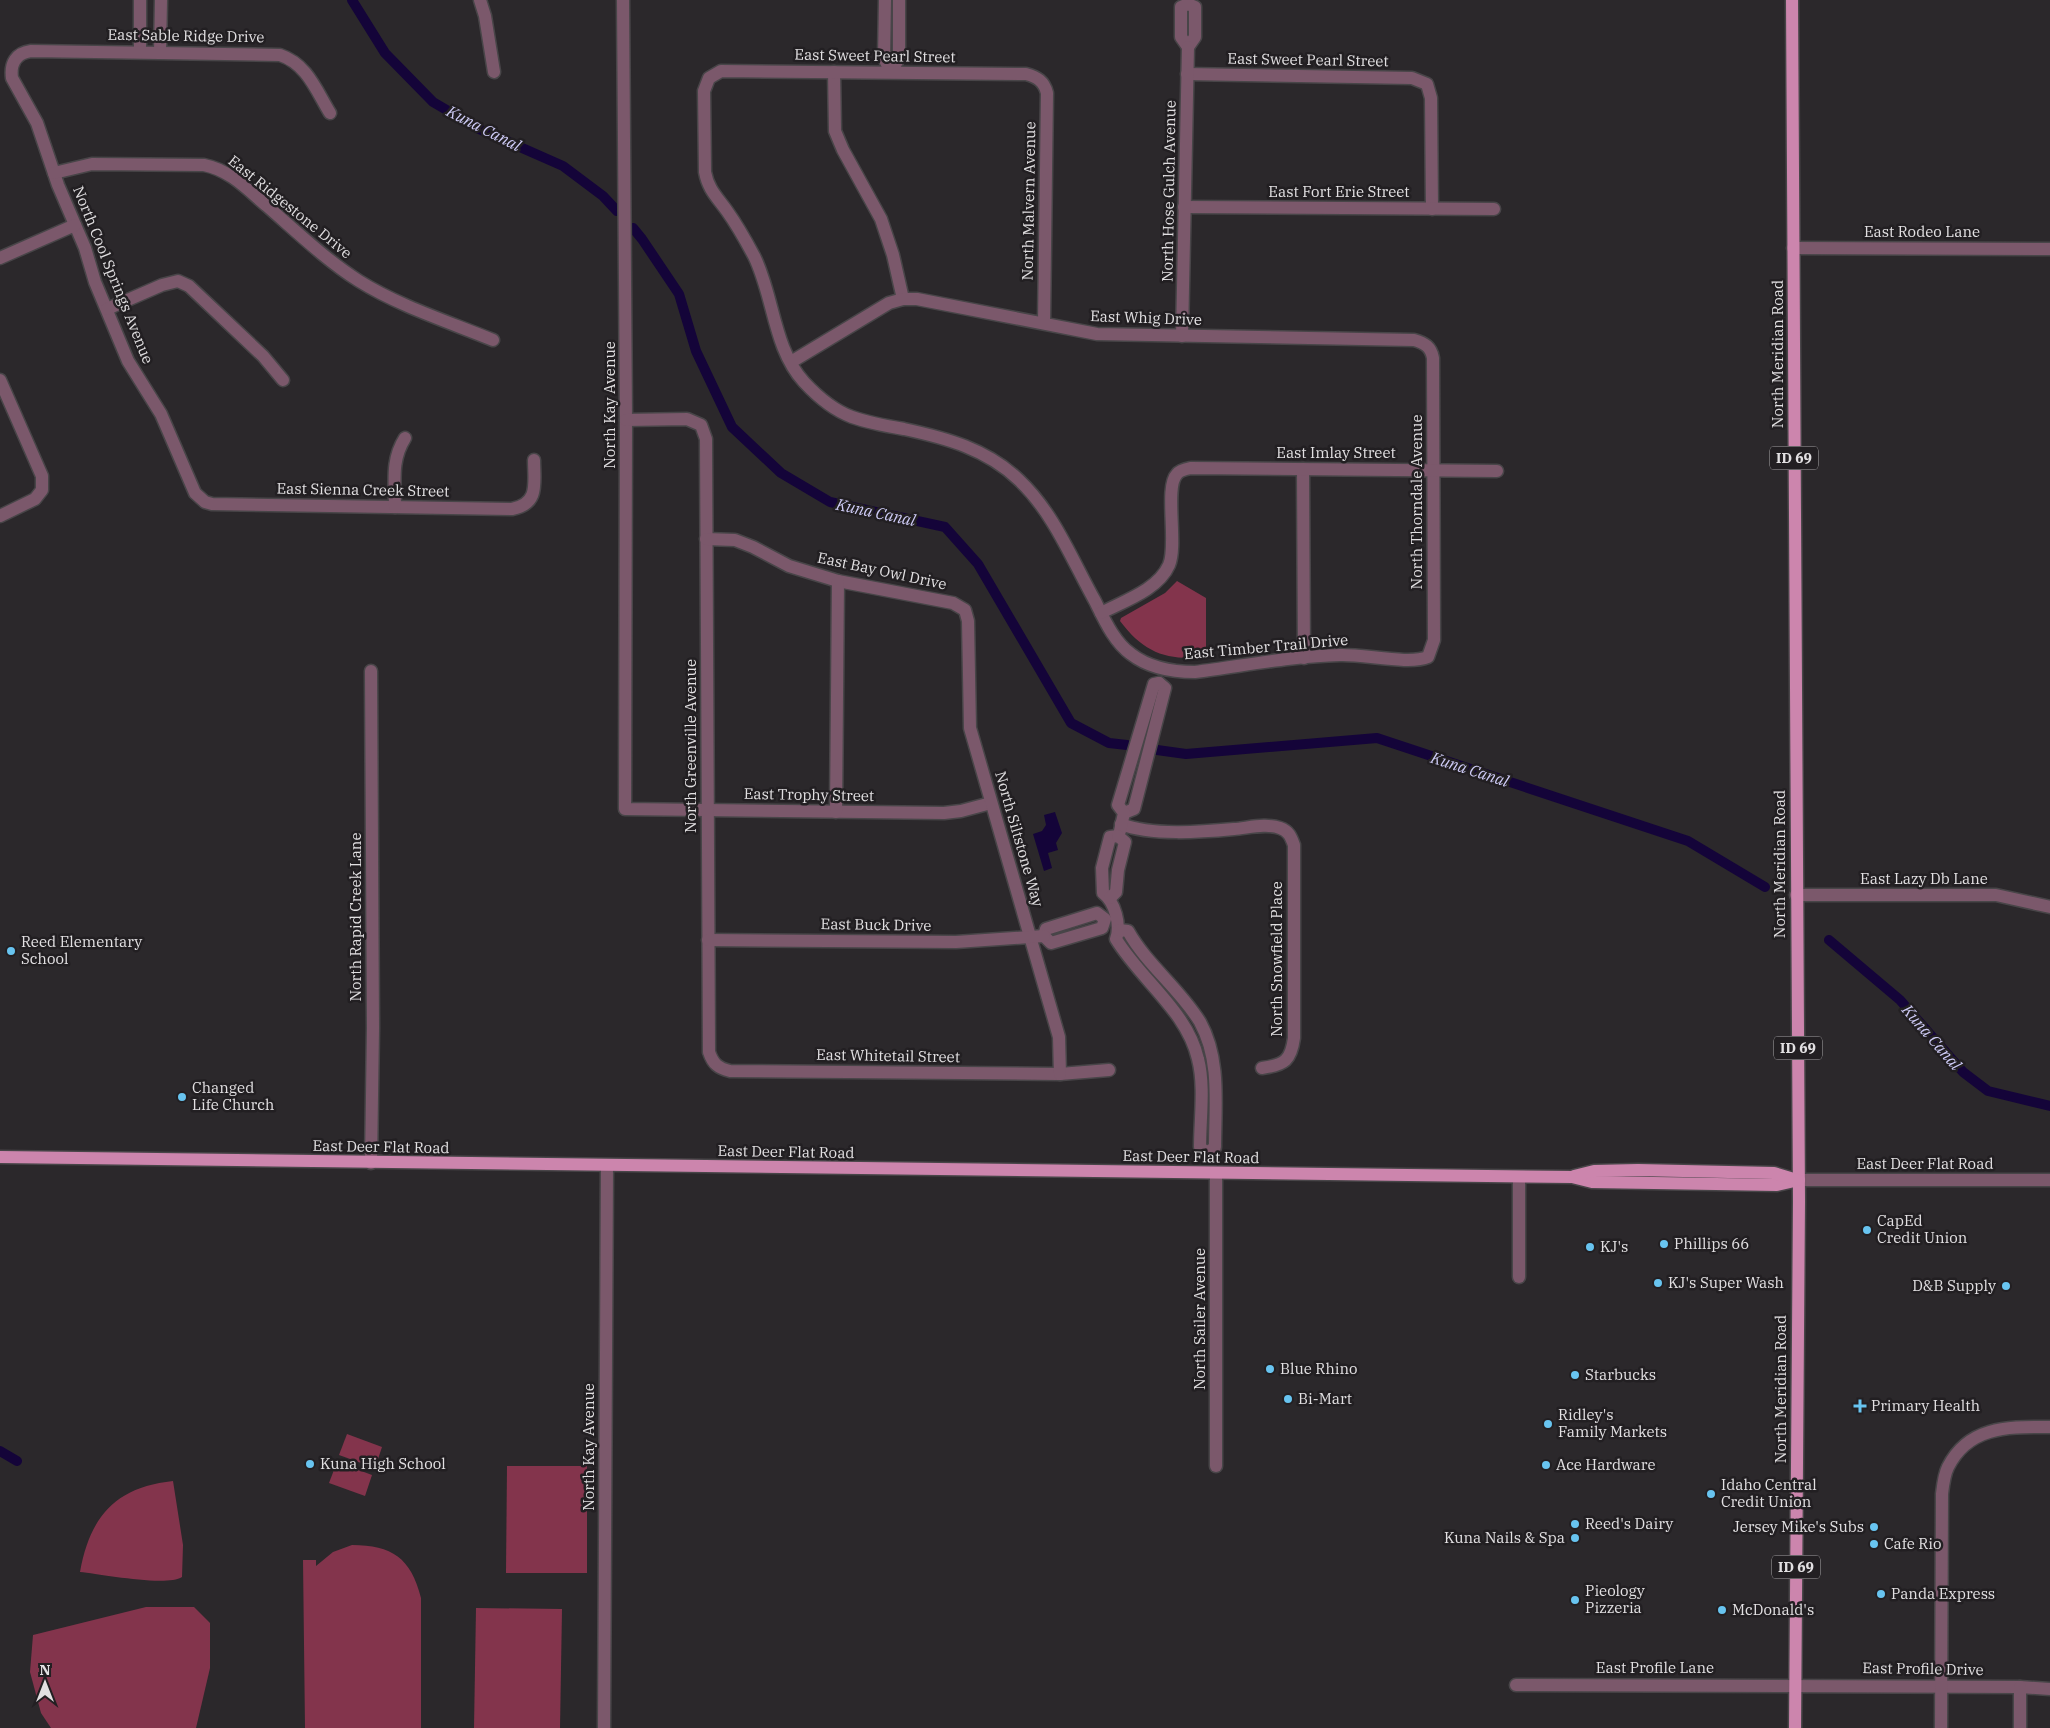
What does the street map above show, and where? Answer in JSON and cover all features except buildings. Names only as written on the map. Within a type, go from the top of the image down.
[{"type":"main road","name":"North Meridian Road","points":[[1792,0],[1799,1180],[1795,1728]]},
{"type":"main road","name":"East Deer Flat Road","points":[[0,1157],[1572,1177],[1592,1182],[1777,1185],[1799,1180]]},
{"type":"street","points":[[140,0],[140,52]]},
{"type":"street","points":[[160,52],[161,0]]},
{"type":"street","points":[[480,0],[485,16],[494,72]]},
{"type":"street","name":"North Kay Avenue","points":[[623,0],[626,420],[625,809]]},
{"type":"street","points":[[885,0],[884,58],[891,72]]},
{"type":"street","points":[[891,72],[899,58],[899,0]]},
{"type":"street","name":"North Hose Gulch Avenue","points":[[1182,336],[1188,48],[1181,37],[1181,7],[1188,2]]},
{"type":"street","name":"East Sable Ridge Drive","points":[[14,60],[19,54],[31,51],[271,54],[289,58],[305,71],[330,113]]},
{"type":"street","name":"North Cool Springs Avenue","points":[[14,60],[11,70],[12,78],[37,123],[54,173],[128,361],[161,414],[195,493],[200,498]]},
{"type":"street","name":"East Sweet Pearl Street","points":[[709,78],[721,71],[891,72],[1026,74],[1035,76],[1042,81]]},
{"type":"street","points":[[834,72],[836,131],[843,150],[881,219],[893,255],[904,299]]},
{"type":"street","name":"East Sweet Pearl Street","points":[[1187,74],[1412,78],[1427,84],[1431,98],[1432,209]]},
{"type":"street","name":"East Timber Trail Drive","points":[[709,78],[704,91],[705,172],[707,182],[711,191],[740,231],[755,258],[764,280],[781,342],[802,380],[834,408],[851,417],[870,423],[952,440],[978,451],[1018,479],[1043,508],[1112,633],[1130,654],[1148,664],[1176,672],[1195,672],[1304,658],[1368,656],[1419,661],[1428,657]]},
{"type":"street","name":"North Malvern Avenue","points":[[1042,81],[1047,93],[1044,323]]},
{"type":"street","name":"East Ridgestone Drive","points":[[54,173],[92,164],[204,165],[218,168],[238,182],[335,265],[360,282],[387,296],[492,340]]},
{"type":"street","name":"East Fort Erie Street","points":[[1184,207],[1494,209]]},
{"type":"street","points":[[0,258],[75,225]]},
{"type":"street","name":"East Rodeo Lane","points":[[1794,248],[2050,249]]},
{"type":"street","points":[[107,309],[178,280],[189,286],[264,356],[283,380]]},
{"type":"street","name":"East Whig Drive","points":[[791,362],[889,303],[904,299],[917,299],[1097,334],[1414,340],[1428,346]]},
{"type":"street","name":"North Thorndale Avenue","points":[[1428,346],[1433,358],[1434,470],[1434,640],[1428,657]]},
{"type":"street","points":[[0,382],[42,476],[42,490],[34,499],[0,516]]},
{"type":"street","name":"North Greenville Avenue","points":[[626,420],[687,420],[701,425],[706,439],[709,1052],[716,1066]]},
{"type":"street","points":[[395,507],[395,462],[397,451],[405,438]]},
{"type":"street","name":"East Sienna Creek Street","points":[[200,498],[212,504],[512,509],[527,504],[532,498],[534,490],[534,460]]},
{"type":"street","name":"East Imlay Street","points":[[1101,613],[1150,588],[1161,578],[1170,565],[1172,550],[1172,488],[1176,474],[1191,468],[1497,471]]},
{"type":"street","points":[[1303,469],[1304,658]]},
{"type":"street","name":"East Bay Owl Drive","points":[[706,539],[735,540],[753,546],[789,566],[838,581],[954,603],[965,610]]},
{"type":"street","points":[[836,812],[838,581]]},
{"type":"street","name":"North Siltstone Way","points":[[965,610],[968,621],[970,728],[1059,1036],[1060,1074]]},
{"type":"street","points":[[1110,918],[1110,898],[1116,892],[1118,870],[1125,842],[1121,824],[1134,809],[1165,688],[1159,683],[1163,669]]},
{"type":"street","name":"North Rapid Creek Lane","points":[[371,671],[373,1028],[371,1163]]},
{"type":"street","name":"East Trophy Street","points":[[625,809],[953,812],[991,803]]},
{"type":"street","name":"North Snowfield Place","points":[[1121,824],[1152,831],[1218,830],[1271,826],[1287,831],[1294,845],[1293,1051],[1287,1060],[1278,1066],[1262,1068]]},
{"type":"street","name":"East Lazy Db Lane","points":[[1796,895],[1996,895],[2050,907]]},
{"type":"street","name":"East Buck Drive","points":[[708,940],[956,942],[1030,938],[1044,936],[1046,929],[1097,913],[1110,918]]},
{"type":"street","name":"North Sailer Avenue","points":[[1110,918],[1119,930],[1128,931],[1136,945],[1190,1008],[1208,1039],[1212,1055],[1215,1085],[1215,1147],[1207,1153],[1212,1173],[1216,1466]]},
{"type":"street","name":"East Whitetail Street","points":[[716,1066],[730,1071],[1060,1074],[1109,1070]]},
{"type":"street","name":"North Kay Avenue","points":[[604,1728],[607,1166]]},
{"type":"street","points":[[1519,1177],[1519,1277]]},
{"type":"street","name":"East Deer Flat Road","points":[[1799,1180],[2050,1180]]},
{"type":"street","points":[[1941,1728],[1942,1494],[1948,1468],[1964,1445],[1986,1432],[2010,1427],[2050,1427]]},
{"type":"street","name":"East Profile Lane","points":[[1516,1685],[1795,1684]]},
{"type":"street","name":"East Profile Drive","points":[[1795,1684],[2050,1688]]},
{"type":"street","points":[[2020,1687],[2020,1728]]},
{"type":"shaded area","points":[[1177,581],[1206,598],[1206,657],[1179,658],[1147,648],[1120,621],[1121,618],[1165,593]]},
{"type":"shaded area","points":[[1055,812],[1062,833],[1056,843],[1058,850],[1048,853],[1052,868],[1044,871],[1033,834],[1042,831],[1046,825],[1044,815]]},
{"type":"shaded area","points":[[347,1434],[382,1447],[375,1468],[339,1455]]},
{"type":"shaded area","points":[[337,1462],[372,1475],[365,1496],[329,1483]]},
{"type":"shaded area","points":[[507,1466],[587,1466],[587,1573],[506,1573]]},
{"type":"shaded area","points":[[173,1481],[183,1545],[182,1577],[162,1581],[80,1572],[91,1535],[99,1520],[109,1508],[121,1498],[136,1490],[153,1484]]},
{"type":"shaded area","points":[[352,1545],[378,1548],[398,1556],[412,1573],[417,1584],[421,1598],[421,1728],[305,1728],[303,1560],[316,1560],[316,1566],[333,1552]]},
{"type":"shaded area","points":[[146,1607],[194,1607],[210,1623],[210,1668],[196,1728],[51,1728],[41,1713],[30,1672],[33,1635]]},
{"type":"shaded area","points":[[476,1608],[562,1609],[560,1728],[474,1728]]},
{"type":"waterway","name":"Kuna Canal","points":[[352,0],[385,53],[433,102],[479,129],[563,166],[603,196],[617,211]]},
{"type":"waterway","name":"Kuna Canal","points":[[633,228],[679,294],[696,351],[732,427],[781,473],[830,502],[945,527],[978,564],[1071,723],[1109,743],[1127,745]]},
{"type":"waterway","name":"Kuna Canal","points":[[1157,750],[1186,754],[1377,738],[1688,841],[1765,887]]},
{"type":"waterway","name":"Kuna Canal","points":[[1829,940],[1900,1000],[1963,1072],[1988,1091],[2050,1106]]},
{"type":"waterway","points":[[0,1451],[17,1461]]},
{"type":"place","name":"Reed Elementary School","points":[[11,951]]},
{"type":"place","name":"Changed Life Church","points":[[182,1097]]},
{"type":"place","name":"CapEd Credit Union","points":[[1867,1230]]},
{"type":"place","name":"Phillips 66","points":[[1664,1244]]},
{"type":"place","name":"KJ's","points":[[1590,1247]]},
{"type":"place","name":"KJ's Super Wash","points":[[1658,1283]]},
{"type":"place","name":"D&B Supply","points":[[2006,1286]]},
{"type":"place","name":"Blue Rhino","points":[[1270,1369]]},
{"type":"place","name":"Starbucks","points":[[1575,1375]]},
{"type":"place","name":"Bi-Mart","points":[[1288,1399]]},
{"type":"place","name":"Primary Health","points":[[1860,1406]]},
{"type":"place","name":"Ridley's Family Markets","points":[[1548,1424]]},
{"type":"place","name":"Kuna High School","points":[[310,1464]]},
{"type":"place","name":"Ace Hardware","points":[[1546,1465]]},
{"type":"place","name":"Idaho Central Credit Union","points":[[1711,1494]]},
{"type":"place","name":"Reed's Dairy","points":[[1575,1524]]},
{"type":"place","name":"Jersey Mike's Subs","points":[[1874,1527]]},
{"type":"place","name":"Kuna Nails & Spa","points":[[1575,1538]]},
{"type":"place","name":"Cafe Rio","points":[[1874,1544]]},
{"type":"place","name":"Panda Express","points":[[1881,1594]]},
{"type":"place","name":"Pieology Pizzeria","points":[[1575,1600]]},
{"type":"place","name":"McDonald's","points":[[1722,1610]]}]
